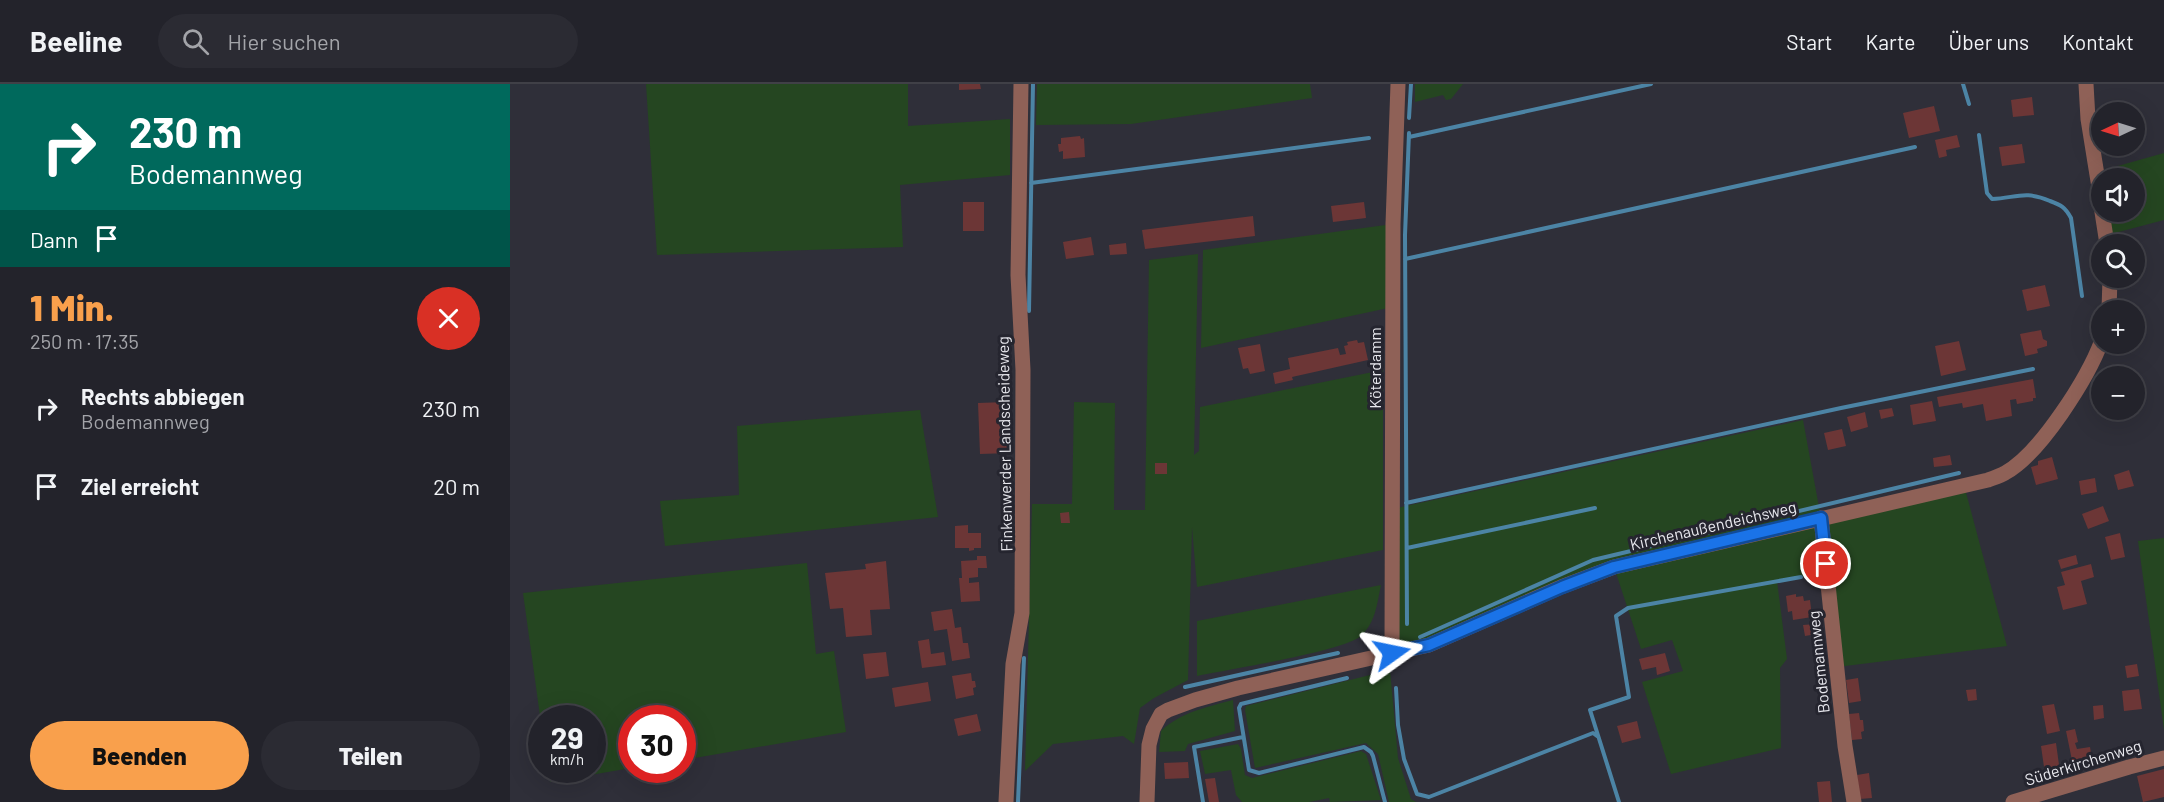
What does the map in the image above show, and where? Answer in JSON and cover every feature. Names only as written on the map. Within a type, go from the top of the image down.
[{"type":"street","name":"Finkenwerder Landscheideweg","points":[[1006,802],[1013,664],[1022,613],[1023,370],[1018,275],[1021,84]]},
{"type":"street","name":"Köterdamm","points":[[1392,653],[1393,224],[1398,84]]},
{"type":"street","points":[[2086,84],[2088,119],[2096,168]]},
{"type":"street","name":"Kirchenaußendeichsweg","points":[[1147,802],[1149,745],[1153,729],[1161,714],[1168,710],[1238,688],[1429,645],[1614,567],[1988,480],[2005,473],[2036,447],[2089,370],[2096,354]]},
{"type":"street","name":"Bodemannweg","points":[[1821,518],[1844,735],[1854,802]]},
{"type":"street","name":"Süderkirchenweg","points":[[2013,802],[2164,758]]},
{"type":"green space","points":[[646,84],[908,84],[908,126],[1010,119],[1010,175],[900,185],[903,247],[657,255]]},
{"type":"green space","points":[[1037,84],[1310,84],[1312,98],[1131,124],[1036,125]]},
{"type":"green space","points":[[1415,84],[1463,84],[1451,99],[1446,100],[1443,95],[1415,102]]},
{"type":"green space","points":[[2164,153],[2164,220],[2111,234],[2109,222],[2145,222],[2145,168],[2111,168]]},
{"type":"green space","points":[[1393,224],[1393,307],[1201,348],[1203,250]]},
{"type":"green space","points":[[1198,254],[1194,455],[1199,451],[1200,407],[1383,370],[1383,550],[1197,587],[1192,527],[1188,680],[1140,708],[1134,744],[1123,736],[1053,744],[1025,771],[1032,504],[1072,504],[1074,402],[1115,403],[1114,510],[1145,510],[1149,260]]},
{"type":"green space","points":[[920,410],[938,517],[665,546],[660,501],[739,495],[737,426]]},
{"type":"green space","points":[[1803,420],[1821,518],[1964,485],[2007,646],[1837,667],[1827,573],[1777,581],[1787,659],[1780,668],[1781,748],[1671,774],[1642,682],[1683,671],[1672,640],[1641,649],[1614,567],[1392,653],[1392,509]]},
{"type":"green space","points":[[2164,538],[2164,730],[2138,541]]},
{"type":"green space","points":[[807,563],[816,654],[834,651],[846,732],[696,758],[696,705],[618,705],[618,770],[606,772],[606,705],[539,705],[523,593]]},
{"type":"green space","points":[[1381,585],[1375,612],[1367,630],[1352,641],[1258,665],[1197,676],[1197,621]]},
{"type":"green space","points":[[1390,670],[1398,758],[1411,799],[1416,802],[1389,802],[1378,754],[1366,743],[1255,768],[1246,706]]},
{"type":"green space","points":[[1233,700],[1235,731],[1188,744],[1185,751],[1159,752],[1161,731],[1169,724],[1195,711]]},
{"type":"green space","points":[[1238,744],[1241,749],[1245,775],[1252,778],[1361,751],[1366,754],[1381,800],[1330,802],[1329,798],[1309,802],[1242,802],[1236,795],[1231,770],[1205,774],[1200,751]]},
{"type":"building","points":[[959,84],[980,84],[981,89],[959,90]]},
{"type":"building","points":[[2032,97],[2034,115],[2013,117],[2011,100]]},
{"type":"building","points":[[1934,106],[1940,131],[1909,138],[1903,113]]},
{"type":"building","points":[[1957,135],[1960,147],[1946,150],[1947,156],[1939,158],[1935,140]]},
{"type":"building","points":[[1080,136],[1081,139],[1084,138],[1085,157],[1063,159],[1063,151],[1059,152],[1058,144],[1061,144],[1061,138]]},
{"type":"building","points":[[2022,144],[2025,163],[2002,166],[1999,147]]},
{"type":"building","points":[[963,202],[984,202],[984,231],[963,231]]},
{"type":"building","points":[[1364,202],[1366,218],[1333,222],[1331,206]]},
{"type":"building","points":[[1253,216],[1255,236],[1145,249],[1142,230]]},
{"type":"building","points":[[1091,237],[1094,255],[1066,259],[1063,242]]},
{"type":"building","points":[[1126,243],[1127,254],[1110,255],[1109,245]]},
{"type":"building","points":[[2045,285],[2050,306],[2027,311],[2022,290]]},
{"type":"building","points":[[2041,330],[2047,346],[2037,349],[2038,353],[2025,356],[2020,334]]},
{"type":"building","points":[[1357,340],[1358,343],[1364,342],[1368,360],[1292,377],[1293,380],[1275,384],[1273,373],[1290,369],[1288,358],[1338,348],[1340,355],[1346,354],[1344,346],[1348,345],[1347,342]]},
{"type":"building","points":[[1959,341],[1966,370],[1941,376],[1935,346]]},
{"type":"building","points":[[1260,344],[1265,371],[1250,374],[1248,368],[1243,369],[1238,348]]},
{"type":"building","points":[[2033,379],[2036,398],[2033,398],[2033,401],[2017,404],[2016,399],[2010,400],[2012,416],[1986,421],[1983,404],[1963,408],[1962,403],[1939,407],[1937,397]]},
{"type":"building","points":[[1932,401],[1936,421],[1913,425],[1910,405]]},
{"type":"building","points":[[1007,402],[1010,453],[980,454],[978,403]]},
{"type":"building","points":[[1892,408],[1894,416],[1881,419],[1879,410]]},
{"type":"building","points":[[1865,412],[1868,427],[1851,432],[1847,417]]},
{"type":"building","points":[[1842,429],[1846,446],[1828,450],[1824,433]]},
{"type":"building","points":[[1950,455],[1952,465],[1934,467],[1933,458]]},
{"type":"building","points":[[2052,457],[2058,479],[2036,485],[2031,467],[2038,465],[2038,461]]},
{"type":"building","points":[[1155,463],[1167,463],[1167,474],[1155,474]]},
{"type":"building","points":[[2129,470],[2134,486],[2118,490],[2114,475]]},
{"type":"building","points":[[2095,478],[2097,492],[2081,495],[2079,481]]},
{"type":"building","points":[[2103,506],[2109,521],[2088,529],[2082,514]]},
{"type":"building","points":[[1069,512],[1070,523],[1061,523],[1060,513]]},
{"type":"building","points":[[968,525],[968,533],[981,533],[981,548],[969,551],[969,548],[955,548],[955,526]]},
{"type":"building","points":[[2120,533],[2125,557],[2111,560],[2105,537]]},
{"type":"building","points":[[2076,555],[2078,564],[2061,569],[2058,560]]},
{"type":"building","points":[[977,556],[986,556],[987,568],[978,568],[978,577],[969,578],[969,583],[979,582],[980,601],[961,602],[959,578],[962,578],[961,561],[977,560]]},
{"type":"building","points":[[886,561],[890,609],[870,610],[872,635],[846,637],[843,608],[830,609],[825,573],[866,569],[865,564]]},
{"type":"building","points":[[2091,564],[2094,577],[2081,581],[2087,604],[2063,610],[2057,587],[2065,585],[2061,572]]},
{"type":"building","points":[[1796,594],[1796,597],[1803,596],[1804,601],[1810,600],[1812,617],[1793,620],[1792,611],[1788,612],[1786,596]]},
{"type":"building","points":[[952,609],[955,628],[961,627],[963,643],[968,643],[970,658],[952,661],[947,629],[934,631],[931,612]]},
{"type":"building","points":[[1815,624],[1817,634],[1805,636],[1803,625]]},
{"type":"building","points":[[929,639],[931,654],[944,652],[946,665],[922,668],[918,641]]},
{"type":"building","points":[[886,652],[889,676],[866,679],[863,654]]},
{"type":"building","points":[[1665,653],[1670,671],[1657,675],[1656,667],[1642,670],[1639,659]]},
{"type":"building","points":[[2137,664],[2139,676],[2127,678],[2125,666]]},
{"type":"building","points":[[971,673],[976,687],[973,688],[974,695],[956,699],[952,676]]},
{"type":"building","points":[[1858,678],[1861,701],[1849,703],[1846,680]]},
{"type":"building","points":[[928,682],[931,701],[895,707],[892,688]]},
{"type":"building","points":[[1976,689],[1977,700],[1968,701],[1966,690]]},
{"type":"building","points":[[2139,689],[2142,709],[2124,711],[2122,691]]},
{"type":"building","points":[[2054,704],[2060,731],[2047,734],[2042,706]]},
{"type":"building","points":[[2103,705],[2104,718],[2094,720],[2093,706]]},
{"type":"building","points":[[1859,713],[1860,720],[1863,720],[1862,739],[1852,740],[1849,714]]},
{"type":"building","points":[[977,714],[981,731],[958,736],[954,719]]},
{"type":"building","points":[[1637,721],[1641,738],[1622,743],[1617,726]]},
{"type":"building","points":[[2075,729],[2077,749],[2090,747],[2091,753],[2089,754],[2090,761],[2073,765],[2066,731]]},
{"type":"building","points":[[2056,743],[2060,772],[2045,774],[2041,746]]},
{"type":"building","points":[[1188,762],[1189,778],[1165,779],[1164,763]]},
{"type":"building","points":[[2164,769],[2164,797],[2143,802],[2137,776]]},
{"type":"building","points":[[1869,773],[1872,798],[1860,799],[1857,775]]},
{"type":"building","points":[[1215,778],[1219,802],[1209,802],[1205,779]]},
{"type":"building","points":[[1830,781],[1832,802],[1819,802],[1817,782]]},
{"type":"waterway","points":[[1029,311],[1033,84]]},
{"type":"waterway","points":[[1409,118],[1411,84]]},
{"type":"waterway","points":[[1409,137],[1651,84]]},
{"type":"waterway","points":[[1963,84],[1969,104]]},
{"type":"waterway","points":[[1407,624],[1405,235],[1409,133]]},
{"type":"waterway","points":[[1979,135],[1987,193],[1992,199],[2034,196],[2060,205],[2069,214],[2082,296]]},
{"type":"waterway","points":[[1031,183],[1369,138]]},
{"type":"waterway","points":[[1405,259],[1915,147]]},
{"type":"waterway","points":[[1406,503],[1841,408],[2033,369]]},
{"type":"waterway","points":[[1420,637],[1593,560],[1959,473]]},
{"type":"waterway","points":[[1407,548],[1595,508]]},
{"type":"waterway","points":[[1619,802],[1590,710],[1629,697],[1616,616],[1628,608],[1801,577]]},
{"type":"waterway","points":[[1185,687],[1338,653]]},
{"type":"waterway","points":[[1018,802],[1024,658]]},
{"type":"waterway","points":[[1347,678],[1241,704],[1239,708],[1249,770],[1259,773],[1364,747],[1373,756],[1385,802]]},
{"type":"waterway","points":[[1396,688],[1398,725],[1404,759],[1417,794],[1429,797],[1593,733],[1597,736]]},
{"type":"waterway","points":[[1203,802],[1194,747],[1243,737]]},
{"type":"route","points":[[1392,653],[1429,645],[1614,567],[1821,518],[1826,564]]}]
